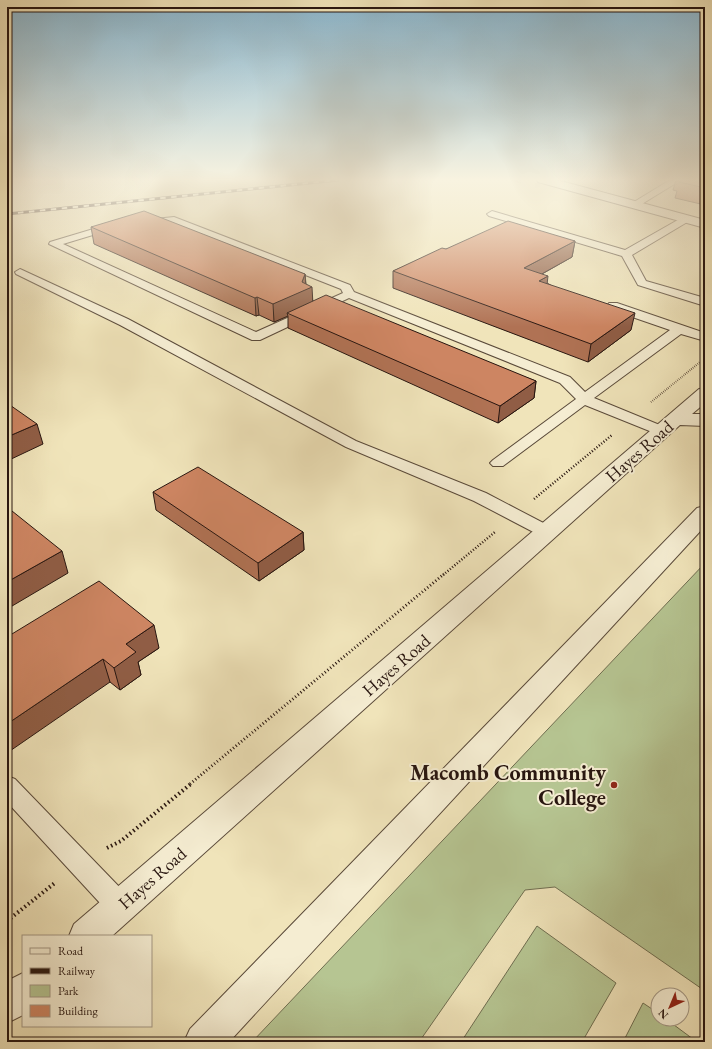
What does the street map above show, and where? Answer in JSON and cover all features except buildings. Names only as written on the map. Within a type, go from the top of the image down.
[{"type":"street","name":"Hayes Road","points":[[87,935],[705,394]]},
{"type":"street","points":[[670,425],[705,420]]},
{"type":"street","points":[[203,1042],[705,513]]},
{"type":"street","points":[[7,1005],[22,992]]},
{"type":"lane","points":[[100,229],[54,244],[256,337],[349,294]]},
{"type":"lane","points":[[197,229],[346,287],[349,294],[565,380],[584,399],[632,418],[670,425]]},
{"type":"lane","points":[[542,229],[626,254],[642,283],[705,302]]},
{"type":"lane","points":[[626,254],[669,229]]},
{"type":"lane","points":[[20,272],[124,322],[351,444],[480,497],[516,514],[547,532]]},
{"type":"lane","points":[[599,302],[705,337]]},
{"type":"lane","points":[[498,463],[679,329]]},
{"type":"lane","points":[[7,786],[120,906]]},
{"type":"path","points":[[7,921],[80,862],[121,841],[705,358]]},
{"type":"green space","name":"Macomb Community College","points":[[705,563],[705,991],[555,887],[525,890],[419,1042],[252,1042]]},
{"type":"green space","points":[[537,926],[616,983],[582,1042],[461,1042]]},
{"type":"green space","points":[[643,1003],[650,1008],[650,1027],[677,1027],[697,1042],[623,1042]]},
{"type":"place","name":"Macomb Community College","points":[[614,785]]}]
